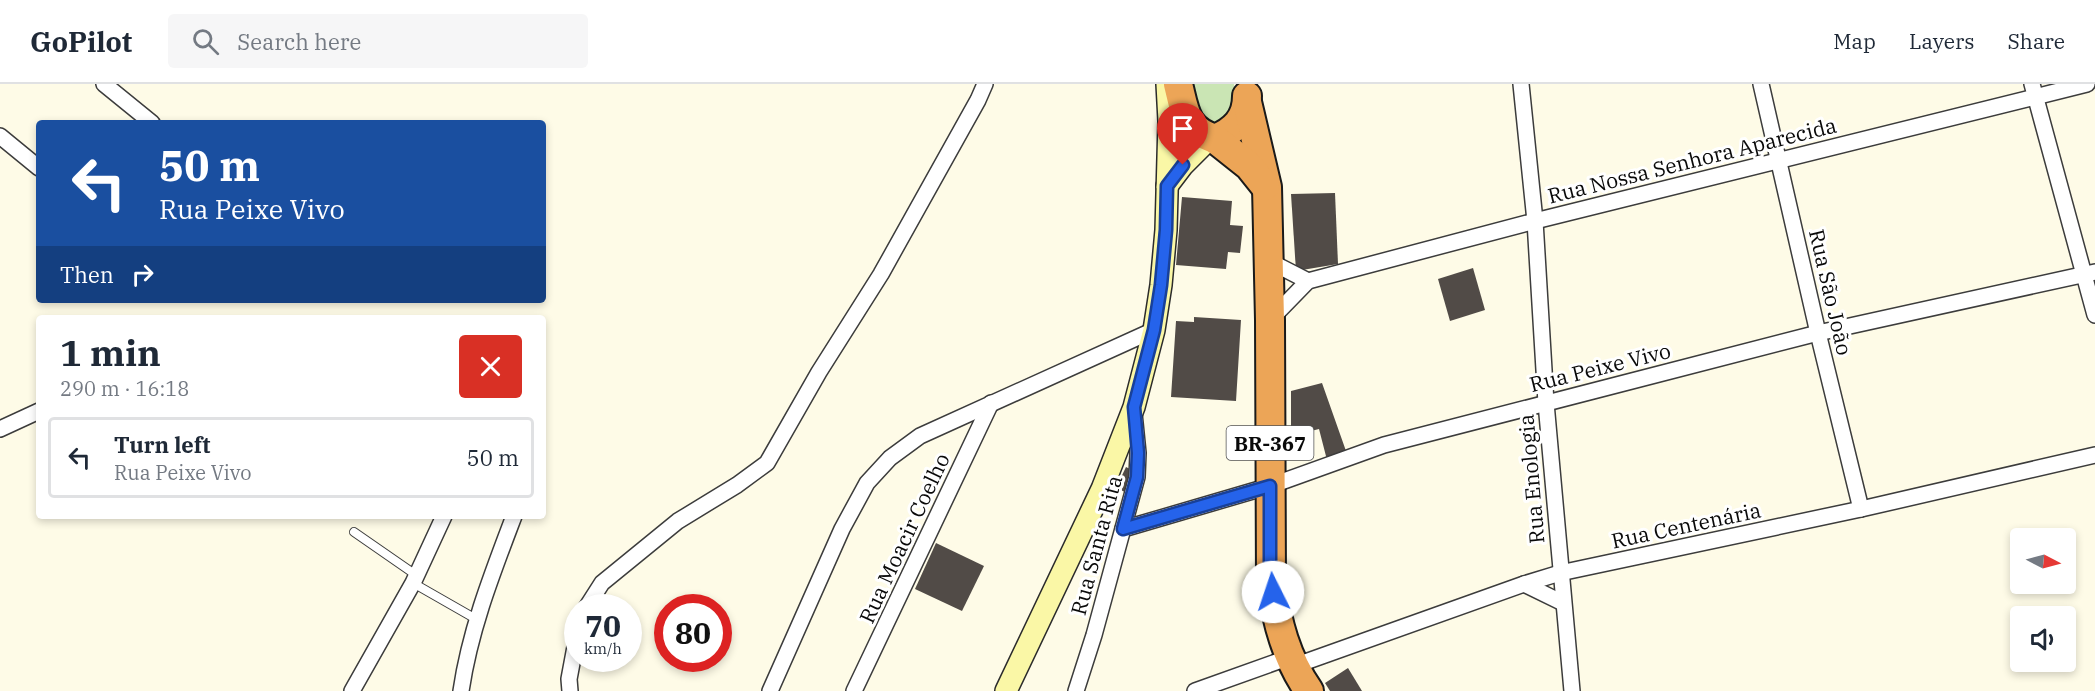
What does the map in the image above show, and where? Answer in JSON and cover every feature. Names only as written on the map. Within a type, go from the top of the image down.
[{"type":"highway","points":[[1178,84],[1190,125],[1250,166],[1267,187]]},
{"type":"highway","name":"BR-367","points":[[1212,138],[1231,132],[1242,118],[1247,93]]},
{"type":"highway","name":"BR-367","points":[[1247,93],[1267,187],[1271,583],[1278,622],[1292,662],[1310,691]]},
{"type":"main road","points":[[1006,691],[1102,489],[1134,407],[1154,330],[1161,285],[1166,230],[1169,121],[1167,84]]},
{"type":"main road","points":[[1167,186],[1183,165],[1212,138]]},
{"type":"street","points":[[104,84],[148,120]]},
{"type":"street","points":[[595,594],[602,583],[678,521],[737,485],[767,463],[819,372],[881,274],[985,84]]},
{"type":"street","name":"Rua Enologia","points":[[1521,84],[1535,221],[1546,403],[1572,691]]},
{"type":"street","name":"Rua São João","points":[[1761,84],[1861,509]]},
{"type":"street","name":"Rua Nossa Senhora Aparecida","points":[[1308,281],[1535,221],[1779,161],[2033,90],[2087,84]]},
{"type":"street","points":[[2033,90],[2090,273],[2095,315]]},
{"type":"street","points":[[0,136],[36,166]]},
{"type":"street","points":[[1269,261],[1308,281],[1270,320]]},
{"type":"street","name":"Rua Peixe Vivo","points":[[1123,529],[1270,486],[1384,445],[1818,333],[2090,273]]},
{"type":"street","points":[[770,691],[842,528],[867,483],[890,458],[920,436],[1154,330]]},
{"type":"street","name":"Rua Moacir Coelho","points":[[854,691],[991,403]]},
{"type":"street","name":"Rua Santa Rita","points":[[1076,691],[1094,635],[1137,477],[1138,453],[1134,407]]},
{"type":"street","points":[[0,429],[36,412]]},
{"type":"street","name":"Rua Centenária","points":[[1195,691],[1292,662],[1560,573],[1861,509],[2095,455]]},
{"type":"street","points":[[352,691],[415,579],[443,519]]},
{"type":"street","points":[[461,691],[465,661],[476,619],[513,519]]},
{"type":"street","points":[[1524,584],[1563,603]]},
{"type":"street","points":[[570,672],[570,691]]},
{"type":"lane","points":[[354,532],[415,579],[476,619]]},
{"type":"green space","points":[[1185,84],[1234,84],[1237,105],[1227,126],[1204,131]]},
{"type":"building","points":[[1335,193],[1338,264],[1296,271],[1291,194]]},
{"type":"building","points":[[1182,197],[1232,201],[1230,225],[1243,226],[1240,253],[1228,252],[1226,269],[1176,265]]},
{"type":"building","points":[[1473,268],[1485,310],[1450,321],[1438,279]]},
{"type":"building","points":[[1194,317],[1241,320],[1236,401],[1171,397],[1176,321],[1194,322]]},
{"type":"building","points":[[1322,383],[1346,451],[1327,460],[1319,429],[1291,436],[1291,391]]},
{"type":"building","points":[[1126,467],[1134,471],[1125,492],[1116,488]]},
{"type":"building","points":[[936,543],[984,566],[962,611],[915,589]]},
{"type":"building","points":[[1348,668],[1362,691],[1330,691],[1325,683]]},
{"type":"route","points":[[1183,165],[1167,186],[1161,285],[1154,330],[1134,407],[1138,453],[1137,477],[1123,529],[1270,486],[1270,561],[1273,592]]}]
